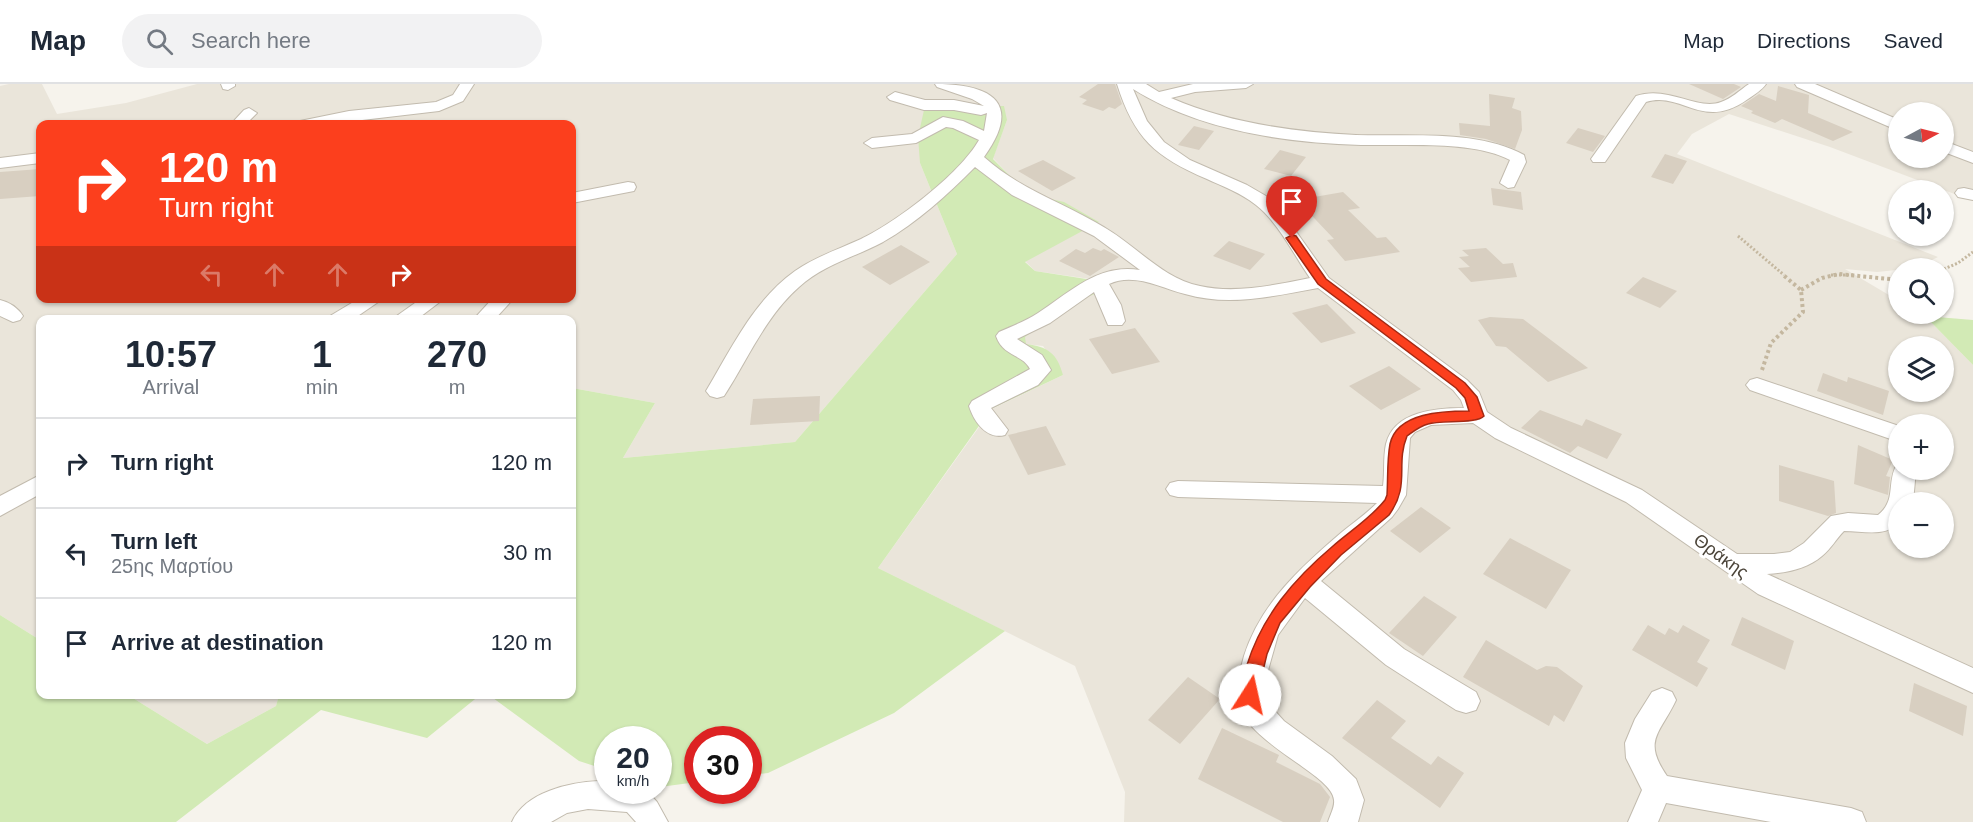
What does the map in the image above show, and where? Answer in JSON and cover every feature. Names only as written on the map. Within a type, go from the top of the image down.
[{"type":"street","points":[[328,120],[431,108],[458,98],[467,84]]},
{"type":"street","points":[[717,391],[773,304],[793,282],[901,223],[952,181],[975,158],[989,139],[994,126],[994,113],[989,103],[982,97],[942,84]]},
{"type":"street","points":[[1124,84],[1138,123],[1150,139],[1182,163],[1246,190],[1263,201],[1272,210],[1322,282],[1460,386],[1471,397],[1478,416],[1457,415],[1433,418],[1414,424],[1401,433],[1397,444],[1394,495],[1384,511],[1336,551],[1304,582],[1266,632],[1251,680],[1252,705],[1267,724],[1342,783],[1349,800],[1343,822]]},
{"type":"street","points":[[1136,84],[1156,97],[1208,115],[1268,130],[1351,140],[1462,143],[1510,153],[1518,158],[1518,162],[1508,183]]},
{"type":"street","points":[[1156,97],[1195,88],[1246,84]]},
{"type":"street","points":[[1599,159],[1641,99],[1646,96],[1656,96],[1707,108],[1720,108],[1759,84]]},
{"type":"street","points":[[1802,84],[1888,121]]},
{"type":"street","points":[[896,97],[924,105],[961,105],[994,113]]},
{"type":"street","points":[[872,143],[916,138],[943,122],[957,124],[989,139]]},
{"type":"street","points":[[1954,150],[1973,158]]},
{"type":"street","points":[[0,163],[36,158]]},
{"type":"street","points":[[975,158],[998,179],[1017,191],[1099,231],[1172,284]]},
{"type":"street","points":[[576,202],[628,187]]},
{"type":"street","points":[[998,430],[982,413],[980,406],[998,394],[1037,376],[1041,370],[1036,359],[1010,345],[1006,336],[1043,319],[1080,291],[1116,273],[1130,273],[1203,293],[1217,294],[1270,290],[1322,282]]},
{"type":"street","points":[[1098,282],[1111,305],[1115,321]]},
{"type":"street","points":[[346,315],[367,303]]},
{"type":"street","points":[[409,315],[428,303]]},
{"type":"street","points":[[487,315],[500,303]]},
{"type":"street","points":[[1757,385],[1888,430]]},
{"type":"street","name":"Θράκης","points":[[1478,416],[1503,433],[1634,496],[1751,578],[1782,595],[1973,681]]},
{"type":"street","points":[[0,507],[36,485]]},
{"type":"street","points":[[1178,489],[1394,495]]},
{"type":"street","points":[[1731,563],[1765,565],[1790,561],[1814,549],[1839,522],[1875,525],[1888,519]]},
{"type":"street","points":[[1304,582],[1395,657],[1466,701]]},
{"type":"street","points":[[1662,700],[1640,740],[1639,749],[1641,759],[1658,788],[1851,822]]},
{"type":"street","points":[[1643,822],[1658,788]]},
{"type":"street","points":[[527,822],[558,801],[572,796],[591,794],[633,800],[639,803],[653,822]]},
{"type":"path","points":[[1738,236],[1801,290],[1803,312],[1771,343],[1757,385]]},
{"type":"path","points":[[1954,265],[1973,252]]},
{"type":"path","points":[[1801,290],[1824,276],[1834,274],[1888,280]]},
{"type":"shaded area","points":[[42,84],[57,114],[126,103],[197,84],[1973,84],[1973,201],[1954,194],[1954,180],[1917,180],[1830,147],[1729,114],[1692,134],[1677,154],[1888,237],[1888,246],[1910,246],[1938,257],[1888,258],[1888,271],[1845,269],[1888,294],[1888,324],[1933,324],[1945,336],[1888,336],[1888,402],[1954,402],[1954,346],[1973,365],[1973,822],[1124,822],[1125,792],[1075,666],[878,568],[992,409],[1063,375],[1043,346],[1025,344],[1024,337],[1073,303],[1111,282],[1035,271],[1025,261],[1098,222],[1042,197],[1010,176],[993,158],[1007,120],[920,163],[957,254],[795,442],[623,458],[655,403],[576,389],[576,315],[36,315],[36,638],[0,615],[0,86]]},
{"type":"shaded area","points":[[134,699],[278,699],[276,706],[207,744]]},
{"type":"green space","points":[[946,101],[1004,106],[1007,120],[993,159],[1010,176],[1042,197],[1064,202],[1099,222],[1025,262],[1035,271],[1112,283],[1097,293],[1073,303],[1025,337],[1026,344],[1046,349],[1054,356],[1063,375],[991,409],[878,568],[1005,631],[894,713],[768,773],[762,774],[762,726],[684,726],[684,784],[672,785],[672,726],[594,726],[594,766],[579,761],[494,699],[576,699],[576,389],[655,403],[623,458],[795,442],[957,254],[920,163],[918,137],[924,110]]},
{"type":"green space","points":[[1954,318],[1973,320],[1973,365],[1954,346],[1954,336],[1945,336],[1933,324],[1954,324]]},
{"type":"green space","points":[[0,615],[36,638],[36,699],[134,699],[207,744],[276,706],[278,699],[475,699],[427,738],[321,710],[176,822],[0,822]]},
{"type":"building","points":[[1098,84],[1115,84],[1122,104],[1115,109],[1109,107],[1103,111],[1082,104],[1087,100],[1079,97]]},
{"type":"building","points":[[1689,84],[1734,84],[1741,87],[1723,99]]},
{"type":"building","points":[[1778,86],[1809,95],[1808,113],[1853,132],[1833,141],[1782,119],[1775,123],[1741,106],[1759,94],[1776,101]]},
{"type":"building","points":[[1489,94],[1515,98],[1512,108],[1521,111],[1522,130],[1515,149],[1486,139],[1460,135],[1459,123],[1490,126]]},
{"type":"building","points":[[1194,126],[1214,131],[1199,150],[1178,145]]},
{"type":"building","points":[[1578,128],[1605,136],[1593,152],[1566,143]]},
{"type":"building","points":[[1280,150],[1306,157],[1291,176],[1264,169]]},
{"type":"building","points":[[1665,154],[1687,161],[1673,184],[1651,177]]},
{"type":"building","points":[[1043,160],[1076,178],[1052,191],[1018,171]]},
{"type":"building","points":[[36,169],[36,196],[0,199],[0,172]]},
{"type":"building","points":[[1491,188],[1521,192],[1523,210],[1493,205]]},
{"type":"building","points":[[1343,192],[1360,208],[1348,210],[1377,238],[1386,237],[1400,252],[1345,261],[1327,240],[1334,239],[1297,200]]},
{"type":"building","points":[[1229,241],[1265,254],[1250,270],[1213,256]]},
{"type":"building","points":[[901,245],[930,262],[890,285],[862,267]]},
{"type":"building","points":[[1093,248],[1101,251],[1104,249],[1119,257],[1090,276],[1059,261],[1076,249],[1085,253]]},
{"type":"building","points":[[1486,248],[1503,264],[1513,263],[1517,277],[1471,282],[1458,268],[1470,267],[1459,257],[1469,256],[1462,250]]},
{"type":"building","points":[[1643,277],[1677,291],[1660,308],[1626,293]]},
{"type":"building","points":[[1327,304],[1356,333],[1321,343],[1292,313]]},
{"type":"building","points":[[1490,317],[1523,319],[1588,368],[1548,382],[1506,347],[1496,346],[1478,320]]},
{"type":"building","points":[[1135,328],[1160,362],[1112,374],[1089,339]]},
{"type":"building","points":[[1389,366],[1421,389],[1381,410],[1349,386]]},
{"type":"building","points":[[1823,373],[1847,382],[1848,377],[1888,391],[1888,395],[1883,415],[1817,391]]},
{"type":"building","points":[[820,396],[819,421],[750,425],[753,399]]},
{"type":"building","points":[[1540,410],[1582,426],[1586,419],[1622,434],[1607,459],[1578,446],[1570,453],[1521,428]]},
{"type":"building","points":[[1046,426],[1066,465],[1028,475],[1008,435]]},
{"type":"building","points":[[1858,445],[1888,458],[1886,476],[1890,480],[1888,495],[1854,484]]},
{"type":"building","points":[[1779,465],[1834,481],[1836,513],[1828,516],[1779,501]]},
{"type":"building","points":[[1421,507],[1451,528],[1420,553],[1390,531]]},
{"type":"building","points":[[1510,538],[1571,570],[1546,609],[1483,574]]},
{"type":"building","points":[[1424,596],[1457,617],[1423,656],[1389,633]]},
{"type":"building","points":[[1742,617],[1794,641],[1785,670],[1731,645]]},
{"type":"building","points":[[1648,625],[1665,635],[1669,628],[1678,633],[1683,625],[1710,640],[1697,662],[1708,668],[1697,687],[1632,650]]},
{"type":"building","points":[[1486,640],[1537,670],[1546,666],[1557,667],[1583,686],[1564,722],[1554,715],[1549,726],[1463,677]]},
{"type":"building","points":[[1188,677],[1220,699],[1180,744],[1148,720]]},
{"type":"building","points":[[1914,683],[1967,706],[1963,736],[1909,711]]},
{"type":"building","points":[[1377,700],[1406,721],[1391,738],[1431,765],[1438,756],[1464,773],[1440,808],[1342,738]]},
{"type":"building","points":[[1222,728],[1279,755],[1276,762],[1320,784],[1330,797],[1320,822],[1283,822],[1198,779]]},
{"type":"route","points":[[1250,695],[1251,680],[1259,654],[1266,632],[1274,619],[1304,582],[1390,504],[1396,484],[1397,444],[1401,433],[1427,419],[1448,415],[1478,416],[1471,397],[1460,386],[1388,329],[1322,282],[1292,238]]}]
